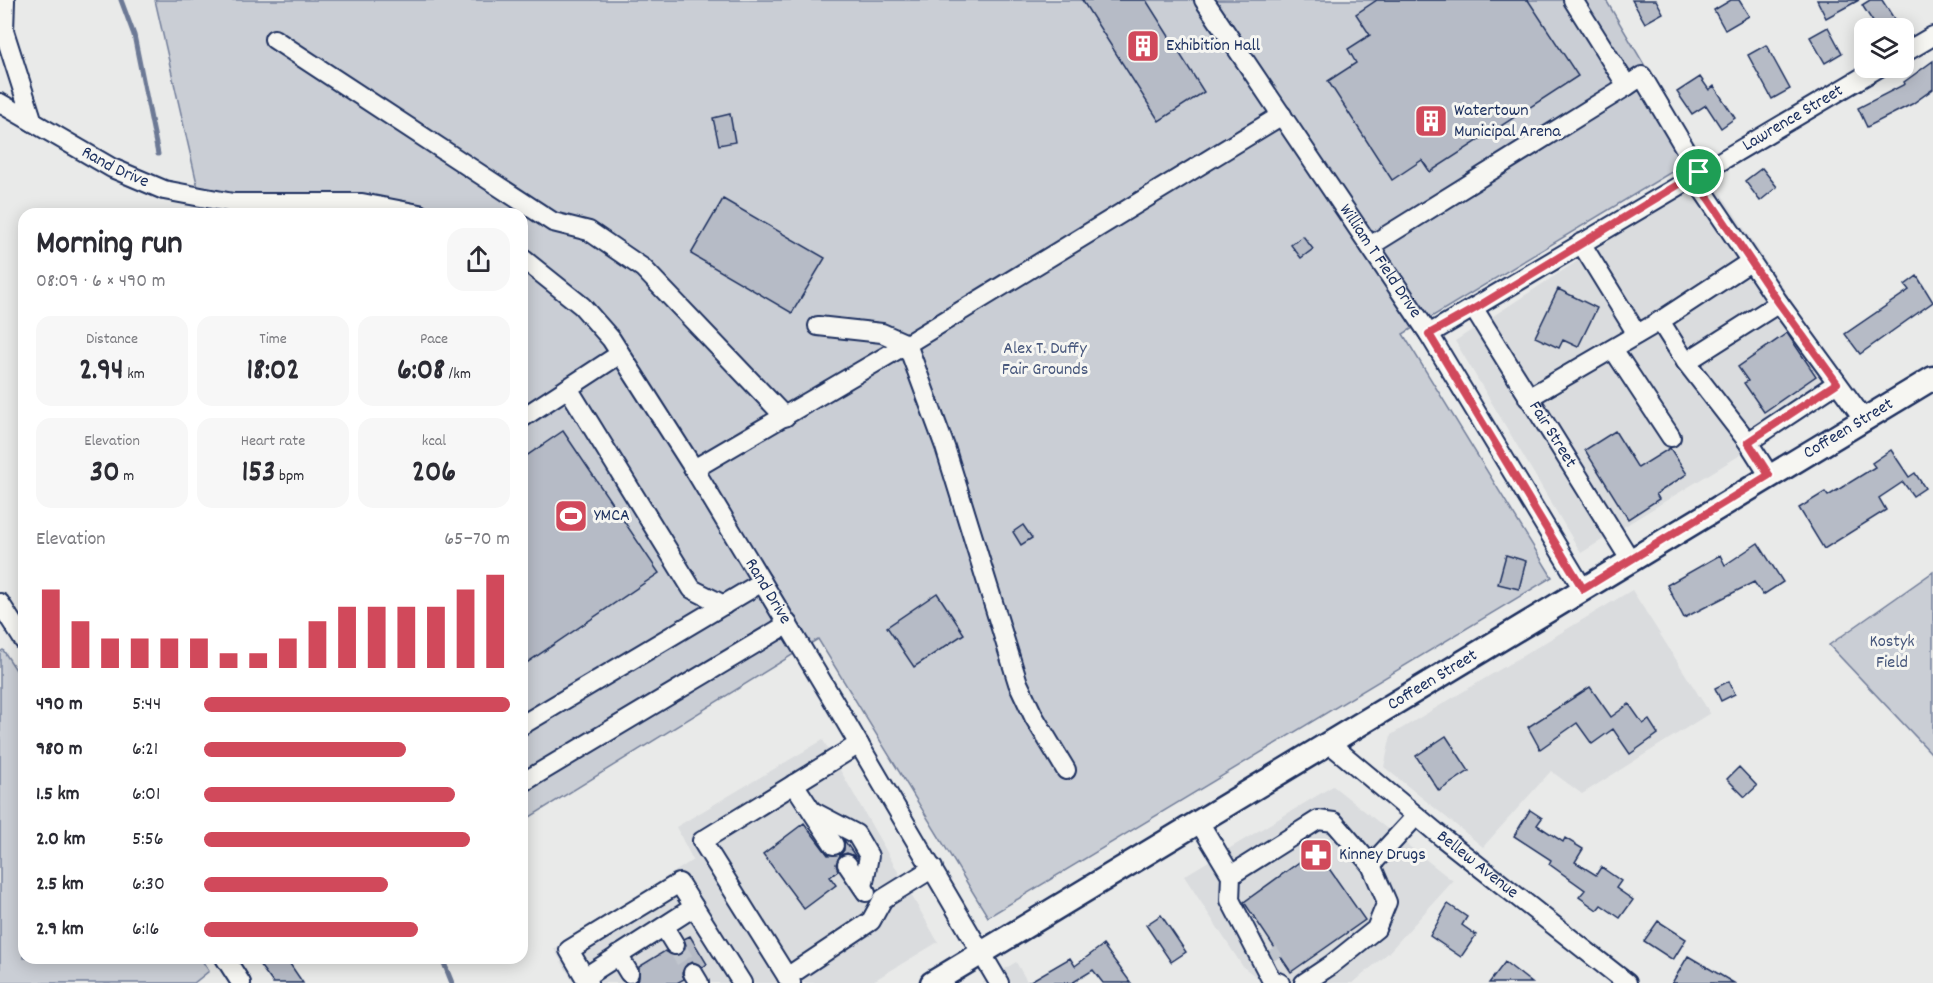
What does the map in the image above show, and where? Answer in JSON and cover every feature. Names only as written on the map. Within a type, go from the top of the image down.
[{"type":"main road","name":"Coffeen Street","points":[[932,983],[1631,561],[1863,418],[1933,378]]},
{"type":"street","points":[[5,0],[4,31],[33,122]]},
{"type":"street","name":"William T Field Drive","points":[[1204,0],[1429,334],[1583,589]]},
{"type":"street","points":[[1573,0],[1627,86]]},
{"type":"street","points":[[1914,47],[1933,36]]},
{"type":"street","points":[[274,39],[553,222],[590,231],[643,268],[785,417]]},
{"type":"street","points":[[1371,246],[1641,76],[1699,172],[1702,189],[1750,262],[1863,418]]},
{"type":"street","name":"Lawrence Street","points":[[1429,334],[1861,78]]},
{"type":"street","name":"Rand Drive","points":[[0,103],[112,168],[164,190],[233,203],[363,203],[388,208]]},
{"type":"street","points":[[694,469],[907,344],[1282,115]]},
{"type":"street","points":[[1581,243],[1637,334]]},
{"type":"street","points":[[1528,398],[1660,321],[1750,262]]},
{"type":"street","name":"Rand Drive","points":[[528,263],[582,306],[620,354],[694,469],[788,624],[983,952],[999,983]]},
{"type":"street","points":[[1686,362],[1779,303]]},
{"type":"street","name":"Fair Street","points":[[1474,309],[1631,561]]},
{"type":"street","points":[[1660,321],[1686,362],[1748,442],[1769,475]]},
{"type":"street","points":[[818,326],[882,333],[907,344],[945,447],[1018,682],[1034,717],[1066,770]]},
{"type":"street","points":[[1613,349],[1671,437]]},
{"type":"street","points":[[528,414],[620,354]]},
{"type":"street","points":[[1748,442],[1837,383]]},
{"type":"street","points":[[568,388],[692,589],[724,605]]},
{"type":"street","points":[[528,721],[762,582]]},
{"type":"street","points":[[0,603],[18,632]]},
{"type":"street","points":[[528,779],[788,624]]},
{"type":"street","name":"Bellew Avenue","points":[[1329,743],[1416,816],[1627,983]]},
{"type":"street","points":[[859,744],[702,841],[789,980],[871,921],[883,899],[933,868]]},
{"type":"street","points":[[794,784],[834,845]]},
{"type":"street","points":[[812,811],[856,834],[869,856],[862,887]]},
{"type":"street","points":[[1371,865],[1416,816]]},
{"type":"street","points":[[1231,875],[1317,820],[1334,822],[1371,865],[1386,903],[1376,929],[1331,965],[1304,983]]},
{"type":"street","points":[[1199,822],[1231,875],[1230,900],[1271,979],[1280,983]]},
{"type":"street","points":[[847,864],[877,907]]},
{"type":"street","points":[[694,907],[618,956],[587,980],[569,950],[679,883],[694,907],[741,983]]},
{"type":"street","points":[[664,927],[675,945]]},
{"type":"street","points":[[1250,938],[1261,939],[1289,983]]},
{"type":"street","points":[[618,956],[629,973]]},
{"type":"street","points":[[229,964],[241,983]]},
{"type":"shaded area","points":[[1709,175],[1849,388],[1581,553],[1455,341]]},
{"type":"shaded area","points":[[1632,590],[1710,713],[1582,794],[1551,771],[1483,847],[1384,767],[1391,735]]},
{"type":"shaded area","points":[[823,740],[938,942],[870,983],[574,983],[554,949],[693,860],[676,827]]},
{"type":"shaded area","points":[[1333,786],[1453,881],[1388,953],[1353,983],[1265,983],[1243,967],[1184,876]]},
{"type":"shaded area","points":[[1016,962],[1028,983],[982,983]]},
{"type":"green space","name":"Alex T. Duffy Fair Grounds","points":[[155,0],[1606,0],[1698,156],[1403,334],[1552,577],[988,917],[818,639],[528,818],[528,208],[203,208]]},
{"type":"green space","name":"Kostyk Field","points":[[1933,572],[1933,755],[1829,645]]},
{"type":"green space","points":[[3,650],[18,673],[18,964],[204,964],[209,971],[194,983],[0,983],[0,652]]},
{"type":"building","name":"Exhibition Hall","points":[[1082,0],[1146,0],[1204,92],[1159,121]]},
{"type":"building","name":"Watertown Municipal Arena","points":[[1377,0],[1528,0],[1578,76],[1430,172],[1422,160],[1392,180],[1328,81],[1356,63],[1348,49],[1370,35],[1356,14]]},
{"type":"building","points":[[1632,0],[1656,0],[1663,13],[1645,23]]},
{"type":"building","points":[[1731,0],[1739,0],[1749,16],[1725,30],[1714,10]]},
{"type":"building","points":[[1817,0],[1859,0],[1826,18]]},
{"type":"building","points":[[1870,0],[1882,0],[1894,18],[1870,18],[1862,5]]},
{"type":"building","points":[[1828,27],[1842,53],[1825,63],[1810,37]]},
{"type":"building","points":[[1766,45],[1790,89],[1772,99],[1748,55]]},
{"type":"building","points":[[1933,61],[1933,89],[1912,104],[1867,127],[1858,108],[1905,84],[1904,82],[1910,78],[1914,78],[1914,75]]},
{"type":"building","points":[[1700,77],[1709,90],[1714,86],[1735,118],[1721,128],[1706,105],[1692,114],[1677,92]]},
{"type":"building","points":[[730,114],[735,142],[719,145],[713,118]]},
{"type":"building","points":[[1762,168],[1777,187],[1760,201],[1745,181]]},
{"type":"building","points":[[723,199],[825,258],[792,313],[691,254]]},
{"type":"building","points":[[1303,236],[1313,249],[1301,258],[1291,245]]},
{"type":"building","points":[[1917,276],[1933,302],[1860,354],[1845,334],[1909,290],[1905,285]]},
{"type":"building","points":[[1558,289],[1597,308],[1578,347],[1563,340],[1559,348],[1535,337]]},
{"type":"building","points":[[1787,333],[1816,376],[1764,412],[1744,383],[1748,381],[1738,367]]},
{"type":"building","name":"YMCA","points":[[563,431],[659,573],[528,662],[528,455]]},
{"type":"building","points":[[1615,431],[1638,468],[1670,448],[1687,474],[1656,494],[1659,499],[1628,519],[1585,450]]},
{"type":"building","points":[[1891,450],[1909,477],[1915,473],[1925,488],[1913,496],[1903,482],[1879,498],[1886,510],[1824,549],[1799,508],[1825,492],[1828,496],[1875,467],[1872,463]]},
{"type":"building","points":[[1023,525],[1032,538],[1021,545],[1013,532]]},
{"type":"building","points":[[1758,543],[1783,582],[1763,595],[1754,582],[1684,618],[1667,585],[1720,555],[1725,565]]},
{"type":"building","points":[[1506,555],[1526,561],[1519,589],[1498,584]]},
{"type":"building","points":[[937,593],[964,634],[914,667],[887,627]]},
{"type":"building","points":[[1729,681],[1735,694],[1721,701],[1715,688]]},
{"type":"building","points":[[1590,687],[1611,717],[1629,704],[1643,724],[1649,720],[1658,734],[1630,754],[1613,729],[1592,744],[1577,723],[1540,749],[1528,727]]},
{"type":"building","points":[[1446,736],[1469,771],[1439,791],[1416,756]]},
{"type":"building","points":[[1739,767],[1757,786],[1745,797],[1727,779]]},
{"type":"building","points":[[1530,810],[1542,818],[1537,825],[1563,842],[1565,838],[1583,849],[1575,862],[1596,875],[1601,867],[1621,881],[1616,888],[1633,900],[1620,918],[1601,905],[1597,910],[1579,897],[1585,890],[1549,864],[1551,860],[1514,836]]},
{"type":"building","points":[[804,823],[828,855],[841,854],[844,850],[844,840],[856,857],[847,853],[840,855],[836,864],[838,871],[830,877],[836,885],[804,909],[763,854]]},
{"type":"building","points":[[1316,850],[1365,920],[1291,972],[1244,902]]},
{"type":"building","points":[[1448,904],[1467,917],[1462,925],[1476,935],[1461,957],[1430,936]]},
{"type":"building","points":[[1161,915],[1186,952],[1171,962],[1146,925]]},
{"type":"building","points":[[1658,921],[1686,939],[1673,960],[1644,941]]},
{"type":"building","points":[[690,936],[707,964],[703,967],[693,962],[687,964],[682,973],[684,979],[677,983],[634,983],[639,978],[639,967],[665,951],[675,956],[681,954],[686,945],[684,939]]},
{"type":"building","points":[[1103,945],[1131,983],[1103,983],[1093,970],[1072,983],[1027,983],[1070,958],[1075,966]]},
{"type":"building","points":[[1688,956],[1734,983],[1672,983]]},
{"type":"building","points":[[1505,962],[1532,983],[1489,983]]},
{"type":"building","points":[[259,964],[290,964],[303,983],[273,983]]},
{"type":"waterway","points":[[121,0],[134,35],[158,154]]},
{"type":"waterway","points":[[444,964],[452,983]]},
{"type":"tunnel","points":[[675,945],[693,973]]},
{"type":"tunnel","points":[[1269,951],[1275,960]]},
{"type":"place","name":"Exhibition Hall","points":[[1143,46]]},
{"type":"place","name":"Watertown Municipal Arena","points":[[1431,121]]},
{"type":"place","name":"YMCA","points":[[571,516]]},
{"type":"place","name":"Kinney Drugs","points":[[1316,855]]},
{"type":"route","points":[[1699,172],[1702,189],[1750,262],[1837,383],[1748,442],[1769,475],[1583,589],[1429,334],[1699,172]]}]
